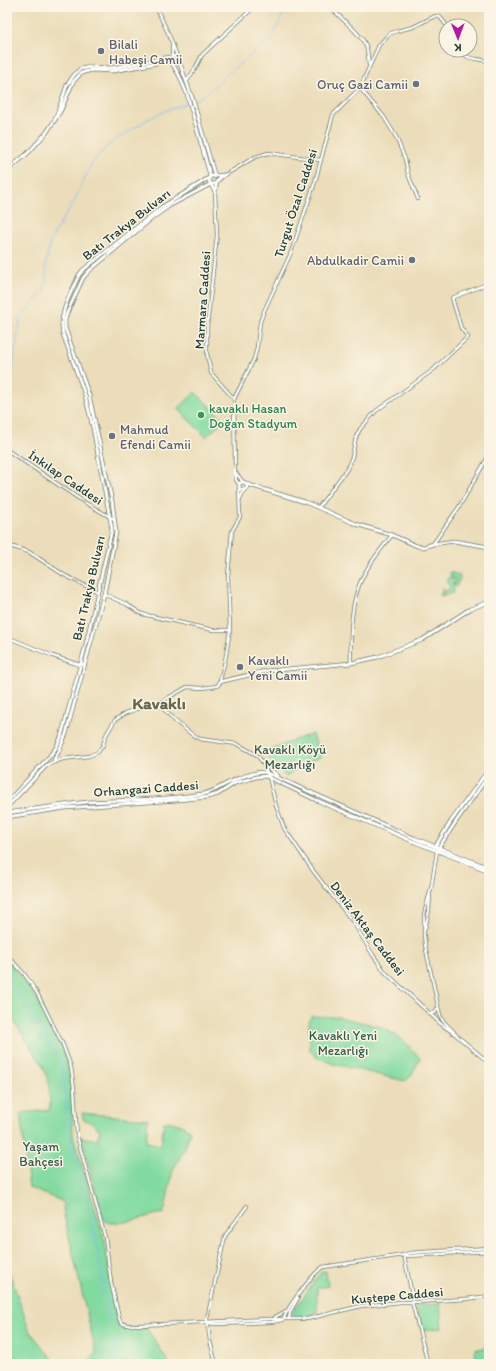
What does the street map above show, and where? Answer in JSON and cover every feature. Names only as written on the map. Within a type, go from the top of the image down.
[{"type":"main road","points":[[170,63],[171,57]]},
{"type":"main road","points":[[7,171],[30,152],[47,132],[55,120],[73,82],[83,72],[92,70],[100,69],[119,67],[171,57],[178,58],[175,64],[170,63],[113,71],[100,69],[86,68],[79,70],[68,85],[62,104]]},
{"type":"main road","name":"Marmara Caddesi","points":[[178,58],[187,81],[189,94]]},
{"type":"main road","name":"Marmara Caddesi","points":[[170,63],[179,75],[189,94],[214,176],[217,180],[215,192]]},
{"type":"main road","points":[[79,70],[83,72]]},
{"type":"main road","name":"Marmara Caddesi","points":[[191,100],[211,184],[215,192]]},
{"type":"main road","name":"Batı Trakya Bulvarı","points":[[7,807],[49,758],[61,737],[98,592],[112,529],[93,428],[85,395],[61,327],[62,316],[83,270],[158,210],[210,178],[225,175]]},
{"type":"main road","name":"Batı Trakya Bulvarı","points":[[9,803],[47,765],[54,760],[66,734],[104,594],[116,532],[90,395],[65,328],[67,313],[83,278],[94,266],[169,206],[211,184],[214,184],[225,175]]},
{"type":"main road","points":[[239,486],[240,489],[245,486]]},
{"type":"main road","points":[[239,486],[250,486],[305,502],[356,524],[424,547],[454,541],[489,546]]},
{"type":"main road","points":[[98,592],[102,590],[104,594]]},
{"type":"main road","points":[[219,682],[268,671],[351,663],[378,657],[422,640],[476,607],[489,602]]},
{"type":"main road","points":[[49,758],[52,756],[54,760]]},
{"type":"main road","points":[[49,758],[49,762],[54,760]]},
{"type":"main road","points":[[260,773],[264,767],[263,762]]},
{"type":"main road","points":[[263,762],[281,779]]},
{"type":"main road","points":[[436,849],[458,814],[489,770]]},
{"type":"main road","name":"Orhangazi Caddesi","points":[[7,813],[68,804],[174,798],[202,794],[214,792],[234,780],[260,773],[267,773],[281,779],[314,797]]},
{"type":"main road","points":[[479,786],[489,775]]},
{"type":"main road","name":"Orhangazi Caddesi","points":[[7,817],[65,808],[208,797],[218,794],[235,783],[256,777],[269,777],[400,833],[413,840],[476,864]]},
{"type":"main road","points":[[9,803],[9,810],[13,812]]},
{"type":"main road","points":[[476,864],[489,868]]},
{"type":"main road","points":[[476,864],[489,871]]},
{"type":"street","name":"Marmara Caddesi","points":[[156,7],[178,58]]},
{"type":"street","points":[[187,81],[207,49],[254,7]]},
{"type":"street","points":[[330,7],[354,29],[366,46],[369,66]]},
{"type":"street","name":"Turgut Özal Caddesi","points":[[234,399],[254,359],[260,322],[272,291],[290,255],[315,182],[333,115],[360,88],[379,45],[389,34],[413,27],[435,16],[441,18]]},
{"type":"street","name":"Marmara Caddesi","points":[[171,57],[172,44]]},
{"type":"street","points":[[469,58],[486,60],[489,62]]},
{"type":"street","points":[[360,88],[384,117],[396,137],[405,159],[408,174],[418,200]]},
{"type":"street","points":[[225,175],[255,157],[268,153],[321,160]]},
{"type":"street","name":"Marmara Caddesi","points":[[215,192],[217,236],[207,326],[207,354],[211,373],[234,399]]},
{"type":"street","points":[[318,508],[347,469],[352,457],[356,437],[360,429],[376,411],[433,370],[468,337],[461,328],[452,298],[489,283]]},
{"type":"street","points":[[54,760],[89,756],[98,752],[115,720],[136,709],[158,703],[177,694],[182,689],[188,687],[209,688],[217,686],[219,682],[226,658],[230,630],[228,576],[232,532],[240,517],[239,486],[236,480],[234,399]]},
{"type":"street","name":"İnkılap Caddesi","points":[[7,450],[84,502],[114,518]]},
{"type":"street","points":[[433,544],[459,507],[489,455]]},
{"type":"street","points":[[236,473],[245,486],[240,500]]},
{"type":"street","points":[[351,663],[350,643],[356,595],[363,576],[392,535]]},
{"type":"street","points":[[7,545],[29,552],[64,575],[98,592]]},
{"type":"street","points":[[104,594],[126,604],[142,614],[213,630],[230,630]]},
{"type":"street","points":[[7,637],[53,656],[80,665],[84,664]]},
{"type":"street","points":[[158,703],[175,721],[194,736],[200,739],[237,744],[257,755],[263,762]]},
{"type":"street","name":"Deniz Aktaş Caddesi","points":[[263,762],[269,777],[282,823],[314,872],[353,922],[385,972],[450,1032],[455,1034],[489,1064]]},
{"type":"street","points":[[436,849],[429,911],[424,935],[425,945],[437,1002],[443,1021],[455,1034]]},
{"type":"street","points":[[7,955],[25,975],[38,993],[63,1045],[71,1067],[74,1088],[76,1136],[105,1237],[111,1282],[120,1321],[123,1324],[141,1325],[284,1319]]},
{"type":"street","points":[[429,1013],[433,1014],[436,1012],[437,1002]]},
{"type":"street","points":[[216,1364],[207,1319],[225,1236],[247,1206]]},
{"type":"street","points":[[268,1319],[280,1315],[288,1309],[313,1275],[323,1267],[404,1255],[489,1248]]},
{"type":"street","points":[[423,1253],[489,1251]]},
{"type":"street","points":[[404,1255],[412,1302],[428,1364]]},
{"type":"street","points":[[289,1319],[289,1314],[299,1295]]},
{"type":"street","name":"Kuştepe Caddesi","points":[[284,1319],[311,1318],[361,1306],[489,1296]]},
{"type":"street","points":[[284,1319],[288,1309]]},
{"type":"street","points":[[207,1322],[215,1324],[272,1322],[284,1319]]},
{"type":"green space","name":"kavaklı Hasan Doğan Stadyum","points":[[195,392],[224,420],[206,437],[178,409]]},
{"type":"green space","points":[[450,572],[459,575],[460,578],[457,586],[453,593],[440,596],[443,588],[442,594],[449,589],[450,586],[447,582],[449,577],[454,579],[454,587],[456,579],[450,575]]},
{"type":"green space","name":"Kavaklı Köyü Mezarlığı","points":[[312,734],[322,757],[303,765],[286,777],[264,753],[294,740]]},
{"type":"green space","name":"Yaşam Bahçesi","points":[[7,961],[32,991],[44,1012],[57,1044],[61,1043],[71,1085],[73,1135],[105,1242],[116,1318],[119,1324],[124,1328],[146,1327],[170,1364],[86,1364],[96,1353],[62,1201],[29,1188],[20,1113],[50,1110],[49,1087],[43,1066],[7,1011]]},
{"type":"green space","name":"Kavaklı Yeni Mezarlığı","points":[[311,1016],[339,1017],[382,1027],[402,1039],[420,1058],[412,1073],[405,1081],[334,1064],[316,1057],[310,1051],[309,1023]]},
{"type":"green space","points":[[82,1113],[148,1119],[146,1142],[161,1145],[164,1122],[182,1125],[190,1131],[186,1146],[173,1170],[164,1213],[118,1223],[109,1223],[103,1219],[81,1137],[97,1140],[100,1130],[92,1123],[83,1119]]},
{"type":"green space","points":[[7,1266],[30,1332],[57,1364],[21,1364],[7,1347]]},
{"type":"green space","points":[[326,1271],[328,1286],[317,1288],[317,1313],[306,1316],[293,1316],[292,1313],[321,1272]]},
{"type":"green space","points":[[440,1304],[442,1328],[423,1330],[421,1328],[416,1309],[417,1305]]},
{"type":"green space","points":[[489,1348],[489,1364],[476,1364],[475,1349]]},
{"type":"waterway","points":[[7,386],[12,379],[21,317],[44,290],[46,283],[46,262],[50,243],[76,198],[91,164],[105,148],[148,119],[198,99],[208,92],[238,65],[269,41],[274,34],[286,7]]},
{"type":"waterway","points":[[7,978],[62,1063],[69,1129]]},
{"type":"waterway","points":[[70,1136],[93,1223],[109,1321]]},
{"type":"waterway","points":[[112,1340],[114,1355],[118,1364]]},
{"type":"place","name":"Bilali Habeşi Camii","points":[[101,51]]},
{"type":"place","name":"Oruç Gazi Camii","points":[[416,84]]},
{"type":"place","name":"Abdulkadir Camii","points":[[412,260]]},
{"type":"place","name":"kavaklı Hasan Doğan Stadyum","points":[[201,415]]},
{"type":"place","name":"Mahmud Efendi Camii","points":[[112,436]]},
{"type":"place","name":"Kavaklı Yeni Camii","points":[[240,667]]},
{"type":"district","name":"Kavaklı","points":[[159,703]]}]
